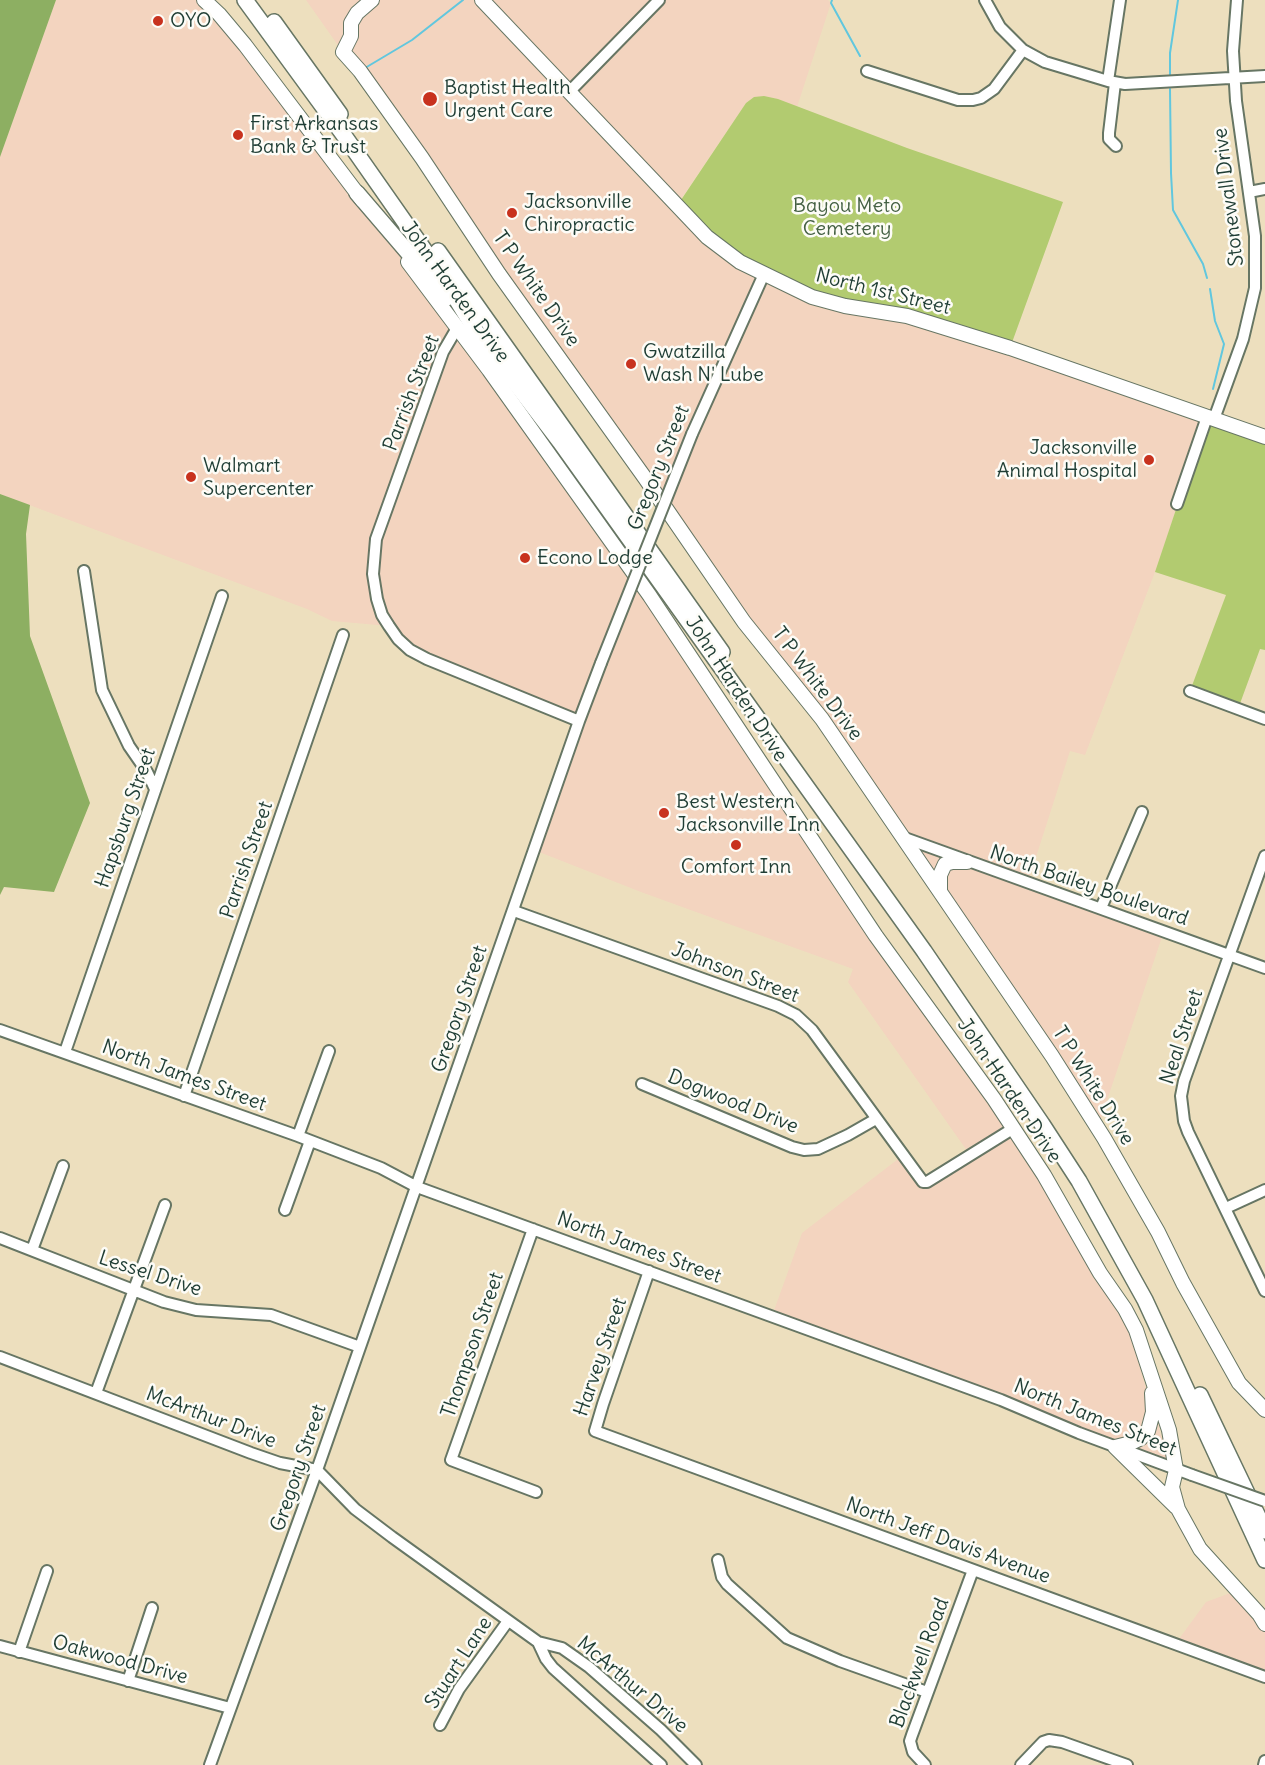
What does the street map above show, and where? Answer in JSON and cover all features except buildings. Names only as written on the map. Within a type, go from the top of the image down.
[{"type":"highway","points":[[245,0],[439,271],[477,333]]},
{"type":"highway","points":[[257,0],[666,572],[1057,1128],[1136,1264],[1265,1530]]},
{"type":"highway","points":[[357,193],[477,333],[560,442],[924,951],[1042,1124],[1079,1181],[1145,1300],[1265,1560]]},
{"type":"main road","name":"John Harden Drive","points":[[204,0],[245,45],[357,193],[650,596],[876,936],[1014,1128],[1136,1330],[1165,1418],[1176,1470],[1172,1487],[1178,1509],[1200,1549],[1259,1614],[1265,1624]]},
{"type":"main road","name":"T P White Drive","points":[[372,0],[357,13],[351,22],[351,36],[344,52],[423,158],[499,274],[645,478],[744,622],[822,719],[1052,1056],[1101,1133],[1158,1232],[1239,1383],[1265,1410]]},
{"type":"main road","name":"North 1st Street","points":[[482,0],[707,237],[733,258],[812,297],[831,303],[907,316],[1033,355],[1265,437]]},
{"type":"main road","points":[[940,892],[940,874],[945,864],[967,862]]},
{"type":"main road","points":[[1115,1447],[1142,1438],[1148,1431],[1153,1412],[1151,1380]]},
{"type":"main road","points":[[1115,1447],[1178,1509]]},
{"type":"street","points":[[570,91],[659,0]]},
{"type":"street","points":[[985,0],[1000,27],[1023,50],[1045,62],[1111,82],[1125,84],[1265,76]]},
{"type":"street","points":[[1116,147],[1109,139],[1108,133],[1119,0]]},
{"type":"street","name":"Stonewall Drive","points":[[1177,504],[1244,339],[1260,289],[1234,78],[1233,51],[1237,0]]},
{"type":"street","points":[[867,70],[958,100],[973,100],[981,98],[994,89],[1023,50]]},
{"type":"street","points":[[1249,192],[1265,189]]},
{"type":"street","name":"Gregory Street","points":[[210,1765],[318,1470],[579,721],[692,435],[764,274]]},
{"type":"street","name":"Parrish Street","points":[[457,328],[443,352],[376,539],[373,574],[382,615],[398,639],[410,650],[579,721]]},
{"type":"street","points":[[84,571],[102,690],[129,746],[147,772],[155,789]]},
{"type":"street","name":"Hapsburg Street","points":[[65,1052],[222,596]]},
{"type":"street","name":"Parrish Street","points":[[184,1096],[343,635]]},
{"type":"street","points":[[1190,691],[1265,719]]},
{"type":"street","points":[[1101,908],[1119,861],[1142,812]]},
{"type":"street","name":"North Bailey Boulevard","points":[[902,837],[1265,968]]},
{"type":"street","name":"Neal Street","points":[[1265,856],[1184,1081],[1181,1096],[1184,1121],[1188,1132],[1265,1291]]},
{"type":"street","name":"Johnson Street","points":[[514,910],[786,1009],[812,1030],[923,1182],[927,1182],[1014,1128]]},
{"type":"street","name":"North James Street","points":[[0,1030],[310,1141],[381,1168],[417,1187],[1001,1400],[1115,1447],[1265,1501]]},
{"type":"street","points":[[298,1137],[329,1051]]},
{"type":"street","name":"Dogwood Drive","points":[[642,1084],[804,1150],[818,1149],[876,1119]]},
{"type":"street","points":[[285,1210],[310,1141]]},
{"type":"street","points":[[32,1250],[63,1166]]},
{"type":"street","points":[[1226,1208],[1265,1190]]},
{"type":"street","points":[[96,1393],[165,1205]]},
{"type":"street","name":"Thompson Street","points":[[533,1229],[452,1460],[536,1492]]},
{"type":"street","name":"Lessel Drive","points":[[0,1238],[164,1302],[196,1310],[271,1316],[360,1347]]},
{"type":"street","name":"Harvey Street","points":[[618,1439],[595,1431],[650,1271]]},
{"type":"street","name":"McArthur Drive","points":[[0,1357],[280,1463],[318,1470],[355,1509],[508,1621],[538,1642],[562,1648],[590,1667],[661,1730],[696,1765]]},
{"type":"street","name":"North Jeff Davis Avenue","points":[[618,1439],[1265,1677]]},
{"type":"street","points":[[718,1560],[722,1577],[727,1584],[787,1638],[840,1661],[927,1692]]},
{"type":"street","points":[[19,1652],[46,1570]]},
{"type":"street","name":"Blackwell Road","points":[[925,1765],[913,1752],[910,1741],[972,1570]]},
{"type":"street","points":[[128,1681],[152,1608]]},
{"type":"street","name":"Stuart Lane","points":[[440,1725],[459,1689],[508,1621]]},
{"type":"street","name":"McArthur Drive","points":[[538,1642],[553,1668],[661,1765]]},
{"type":"street","name":"Oakwood Drive","points":[[0,1646],[230,1708]]},
{"type":"street","points":[[1021,1765],[1043,1742],[1049,1740],[1062,1742],[1127,1765]]},
{"type":"shaded area","points":[[56,0],[204,0],[219,14],[476,355],[994,1099],[1130,1334],[1146,1388],[1156,1411],[1160,1433],[1176,1470],[772,1316],[802,1233],[902,1156],[923,1182],[970,1155],[848,982],[853,969],[641,892],[534,850],[578,721],[427,659],[389,626],[332,621],[307,609],[0,494],[0,157]]},
{"type":"shaded area","points":[[306,0],[828,0],[831,3],[797,107],[778,99],[754,97],[746,103],[677,205],[878,310],[1207,417],[1155,572],[1085,755],[1070,751],[1028,882],[1164,931],[1098,1127],[1059,1066]]},
{"type":"shaded area","points":[[1233,1592],[1265,1629],[1265,1676],[1176,1643],[1206,1602]]},
{"type":"green space","points":[[0,0],[56,0],[0,157]]},
{"type":"green space","name":"Bayou Meto Cemetery","points":[[764,96],[778,99],[907,148],[1063,202],[1010,348],[849,307],[740,262],[677,206],[746,103],[754,97]]},
{"type":"green space","points":[[1207,417],[1265,437],[1265,650],[1260,649],[1238,709],[1190,691],[1226,595],[1155,572]]},
{"type":"green space","points":[[0,494],[30,505],[26,534],[30,636],[90,803],[54,892],[4,887],[0,895]]},
{"type":"waterway","points":[[365,68],[412,40],[463,0]]},
{"type":"waterway","points":[[832,0],[831,3],[860,56]]},
{"type":"waterway","points":[[1170,75],[1170,53],[1178,0]]},
{"type":"waterway","points":[[1170,89],[1173,210],[1203,264],[1207,278]]},
{"type":"waterway","points":[[1210,289],[1215,321],[1224,344],[1213,389]]},
{"type":"place","name":"OYO","points":[[158,21]]},
{"type":"place","name":"Baptist Health Urgent Care","points":[[430,99]]},
{"type":"place","name":"First Arkansas Bank & Trust","points":[[238,135]]},
{"type":"place","name":"Jacksonville Chiropractic","points":[[512,213]]},
{"type":"place","name":"Gwatzilla Wash N' Lube","points":[[631,364]]},
{"type":"place","name":"Jacksonville Animal Hospital","points":[[1149,460]]},
{"type":"place","name":"Walmart Supercenter","points":[[191,477]]},
{"type":"place","name":"Econo Lodge","points":[[525,558]]},
{"type":"place","name":"Best Western Jacksonville Inn","points":[[664,813]]},
{"type":"place","name":"Comfort Inn","points":[[736,845]]}]
